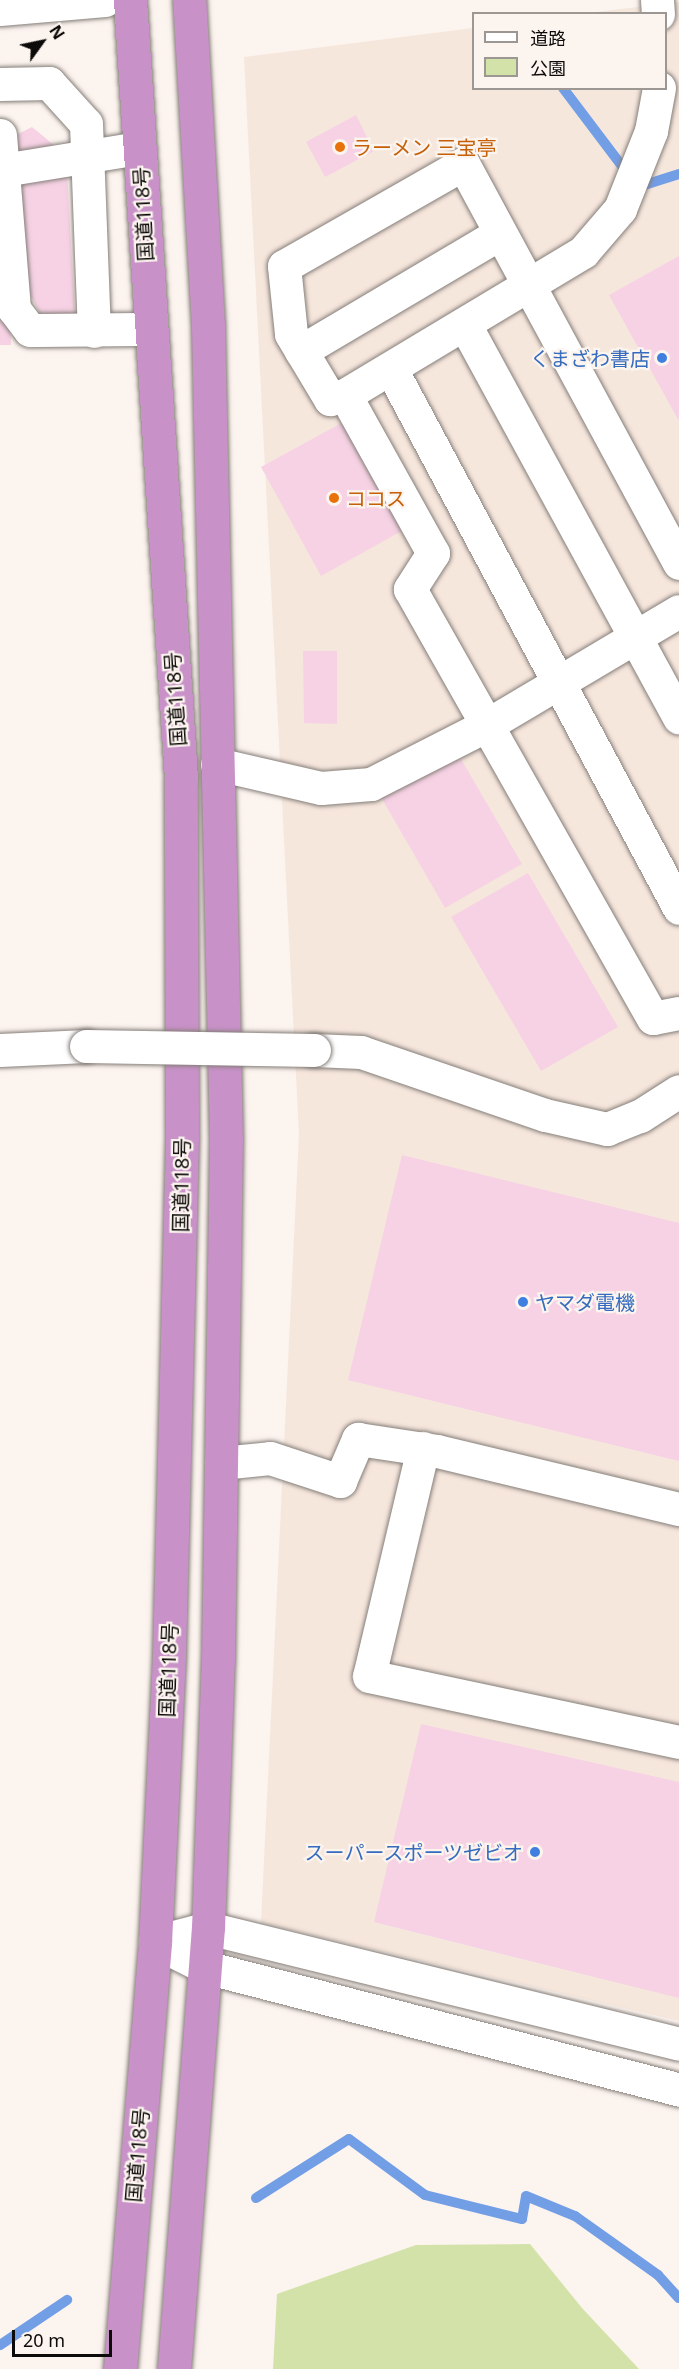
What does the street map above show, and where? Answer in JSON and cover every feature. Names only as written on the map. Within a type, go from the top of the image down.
[{"type":"highway","name":"国道118号","points":[[120,2369],[155,1942],[169,1655],[182,1113],[180,778],[148,329],[130,0]]},
{"type":"highway","name":"国道118号","points":[[174,2369],[208,1928],[221,1463],[226,1139],[208,325],[189,0]]},
{"type":"street","points":[[0,9],[105,0]]},
{"type":"street","points":[[0,84],[49,83],[86,124],[94,331]]},
{"type":"street","points":[[659,90],[651,131],[620,209],[583,252],[526,287],[465,325],[345,395],[330,399],[291,334],[284,266],[463,164],[526,287],[679,563]]},
{"type":"street","points":[[0,135],[14,309],[30,330],[148,329]]},
{"type":"street","points":[[3,190],[88,156],[139,148]]},
{"type":"street","points":[[301,351],[499,234]]},
{"type":"street","points":[[465,325],[679,717]]},
{"type":"street","points":[[391,369],[679,908]]},
{"type":"street","points":[[345,395],[434,553],[410,589],[653,1018],[679,1013]]},
{"type":"street","points":[[218,764],[321,788],[371,784],[487,725],[679,611]]},
{"type":"street","points":[[0,1050],[86,1046],[361,1052],[545,1115],[607,1129],[640,1116],[679,1091]]},
{"type":"street","points":[[221,1463],[270,1458],[340,1481],[358,1438],[423,1448],[679,1509]]},
{"type":"street","points":[[423,1448],[369,1676],[679,1742]]},
{"type":"street","points":[[155,1942],[208,1928],[679,2044]]},
{"type":"street","points":[[155,1942],[205,1966],[679,2090]]},
{"type":"shaded area","points":[[679,2],[679,2021],[261,1923],[299,1134],[244,57],[472,28],[472,90],[667,90],[667,12],[596,12]]},
{"type":"green space","points":[[530,2244],[582,2308],[639,2369],[273,2369],[277,2294],[416,2245]]},
{"type":"building","name":"ラーメン 三宝亭","points":[[356,115],[374,151],[325,177],[306,142]]},
{"type":"building","points":[[32,127],[66,155],[75,315],[43,319],[25,285],[9,293],[11,345],[0,345],[0,252],[14,136]]},
{"type":"building","name":"くまざわ書店","points":[[679,256],[679,421],[609,295]]},
{"type":"building","name":"ココス","points":[[347,420],[407,528],[321,576],[261,467]]},
{"type":"building","points":[[303,651],[337,651],[337,724],[304,723]]},
{"type":"building","points":[[454,747],[522,864],[445,908],[378,792]]},
{"type":"building","points":[[528,873],[618,1027],[541,1071],[451,917]]},
{"type":"building","name":"ヤマダ電機","points":[[402,1155],[679,1223],[679,1461],[348,1380]]},
{"type":"building","name":"スーパースポーツゼビオ","points":[[421,1724],[679,1782],[679,1998],[374,1922]]},
{"type":"waterway","points":[[565,90],[638,187],[679,174]]},
{"type":"waterway","points":[[256,2198],[349,2139],[425,2195],[522,2219],[526,2196],[575,2216],[658,2275],[679,2298]]},
{"type":"waterway","points":[[0,2345],[67,2300]]},
{"type":"place","name":"ラーメン 三宝亭","points":[[340,147]]},
{"type":"place","name":"くまざわ書店","points":[[662,358]]},
{"type":"place","name":"ココス","points":[[334,498]]},
{"type":"place","name":"ヤマダ電機","points":[[523,1302]]},
{"type":"place","name":"スーパースポーツゼビオ","points":[[535,1852]]}]
